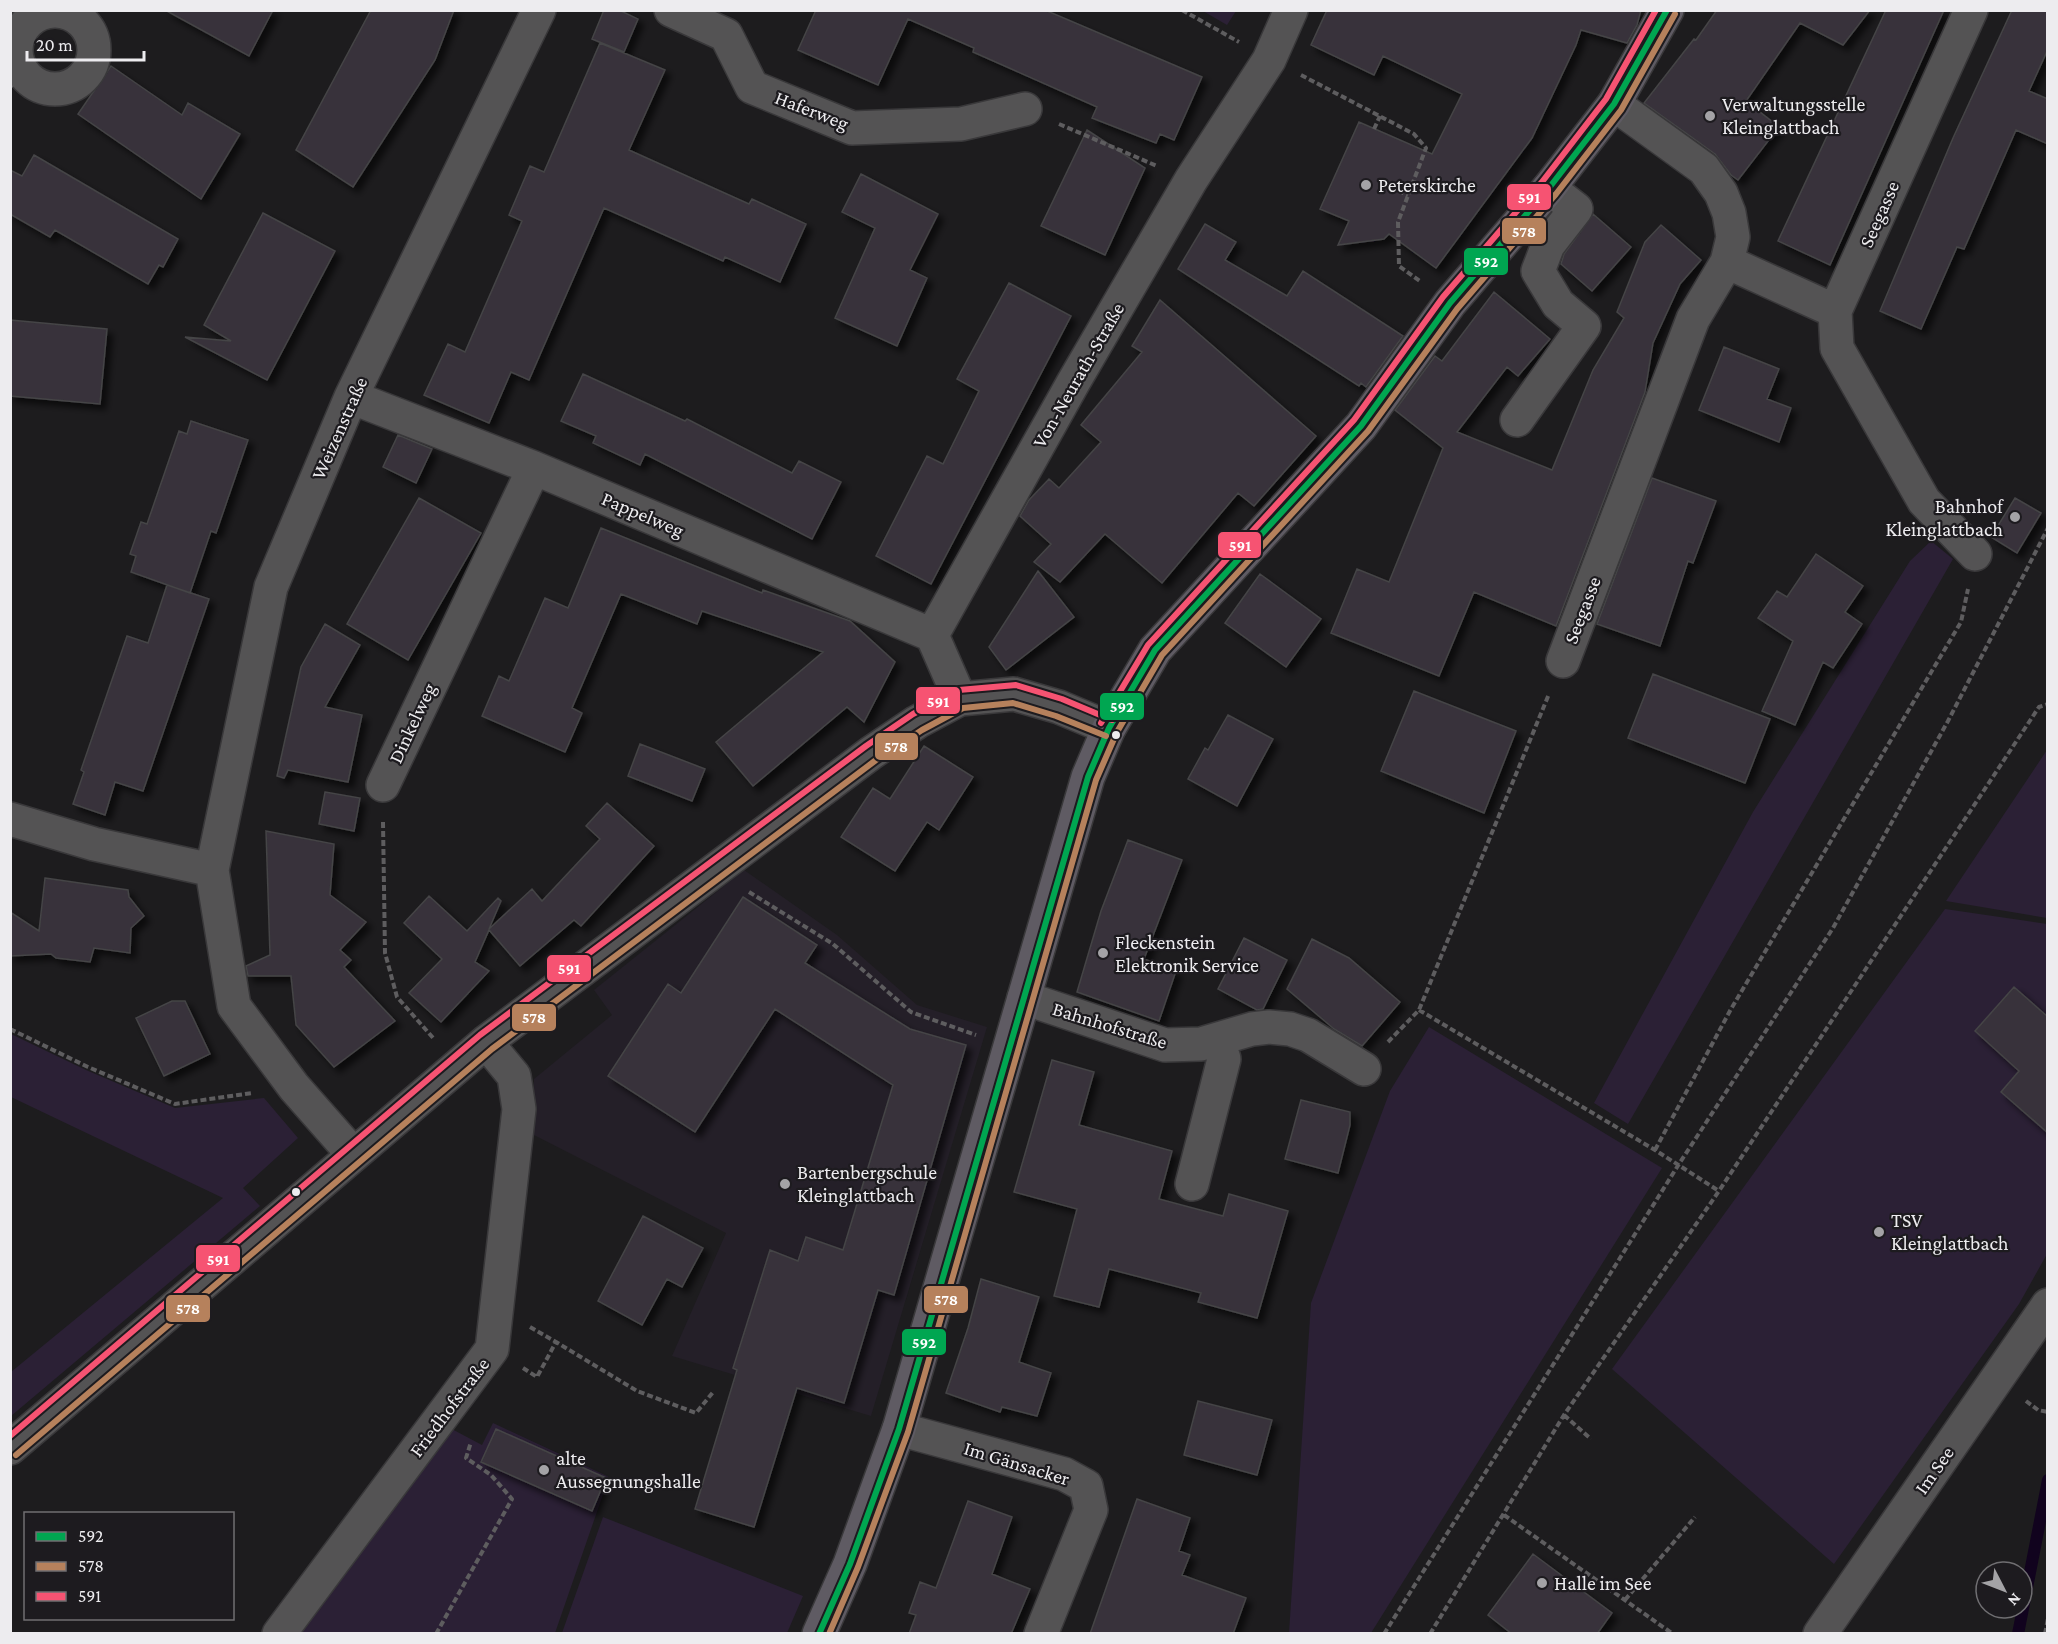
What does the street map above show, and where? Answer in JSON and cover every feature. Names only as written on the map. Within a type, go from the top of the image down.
[{"type":"main road","points":[[819,1634],[850,1564],[899,1430],[1088,777],[1109,728],[1155,650],[1361,426],[1450,303],[1549,188],[1614,104],[1666,10]]},
{"type":"street","points":[[59,10],[72,14],[91,32],[94,58],[89,70],[81,80],[63,88],[44,89],[33,83],[17,81],[16,41],[21,30],[19,17],[59,10]]},
{"type":"street","name":"Weizenstraße","points":[[353,1154],[294,1087],[234,1006],[212,870],[271,587],[351,397],[539,10]]},
{"type":"street","name":"Haferweg","points":[[671,10],[726,35],[752,87],[852,128],[961,124],[1025,109]]},
{"type":"street","name":"Von-Neurath-Straße","points":[[932,636],[1073,383],[1185,190],[1269,60],[1291,10]]},
{"type":"street","name":"Seegasse","points":[[1835,311],[1971,10]]},
{"type":"street","name":"Seegasse","points":[[1563,661],[1694,319],[1727,262],[1734,237],[1729,213],[1721,193],[1704,169],[1614,104]]},
{"type":"street","points":[[1517,420],[1584,326],[1558,304],[1538,271],[1548,244],[1576,209],[1549,188]]},
{"type":"street","points":[[1727,262],[1835,311],[1837,348],[1924,501],[1975,554]]},
{"type":"street","name":"Pappelweg","points":[[351,397],[534,468],[932,636]]},
{"type":"street","name":"Dinkelweg","points":[[382,785],[534,468]]},
{"type":"street","points":[[932,636],[960,699]]},
{"type":"street","points":[[10,1448],[457,1065],[720,865],[871,753],[917,722],[960,699],[1014,694],[1059,707],[1109,728]]},
{"type":"street","points":[[10,819],[94,844],[212,870]]},
{"type":"street","name":"Bahnhofstraße","points":[[1024,998],[1166,1045],[1201,1044],[1252,1029],[1269,1027],[1290,1029],[1308,1035],[1364,1069]]},
{"type":"street","points":[[1192,1184],[1224,1059],[1218,1040]]},
{"type":"street","name":"Friedhofstraße","points":[[279,1634],[492,1349],[519,1109],[514,1076],[486,1042]]},
{"type":"street","name":"Im See","points":[[1820,1634],[2048,1305]]},
{"type":"street","name":"Im Gänsacker","points":[[899,1430],[1064,1474],[1086,1486],[1091,1509],[1041,1634]]},
{"type":"path","points":[[1182,10],[1229,36]]},
{"type":"path","points":[[1307,77],[1414,134],[1426,148],[1398,222],[1399,266],[1422,283]]},
{"type":"path","points":[[1025,109],[1151,164]]},
{"type":"path","points":[[1374,129],[1380,116]]},
{"type":"path","points":[[1398,191],[1408,195]]},
{"type":"path","points":[[1384,1634],[1679,1164],[1833,927],[1948,721],[2048,528]]},
{"type":"path","points":[[1655,1150],[1731,1009],[1961,622],[1975,554]]},
{"type":"path","points":[[1387,1044],[1419,1010],[1563,661]]},
{"type":"path","points":[[1430,1634],[1564,1415],[1719,1191],[2039,707],[2048,704]]},
{"type":"path","name":"Dinkelweg","points":[[382,785],[385,953],[397,997],[457,1065]]},
{"type":"path","points":[[720,865],[734,882],[833,944],[911,1012],[978,1035]]},
{"type":"path","points":[[1419,1010],[1679,1164],[1719,1191]]},
{"type":"path","points":[[10,1029],[88,1067],[175,1104],[294,1087]]},
{"type":"path","points":[[537,1331],[637,1391],[696,1413],[714,1391]]},
{"type":"path","points":[[492,1349],[537,1377],[556,1342]]},
{"type":"path","points":[[1564,1415],[1591,1438]]},
{"type":"path","points":[[436,1634],[512,1499],[491,1475],[466,1458],[472,1439]]},
{"type":"path","points":[[1504,1515],[1673,1634]]},
{"type":"path","points":[[1625,1600],[1695,1517]]},
{"type":"path","points":[[2045,1634],[2047,1621]]},
{"type":"shaded area","points":[[1203,11],[1236,11],[1227,25]]},
{"type":"shaded area","points":[[1931,541],[1953,559],[1628,1124],[1594,1103],[1753,812],[1910,561]]},
{"type":"shaded area","points":[[2047,750],[2047,918],[1946,901]]},
{"type":"shaded area","name":"Bartenbergschule Kleinglattbach","points":[[744,870],[837,935],[917,1005],[987,1027],[871,1416],[672,1356],[726,1233],[534,1135],[534,1079],[612,1015],[594,990]]},
{"type":"shaded area","name":"TSV Kleinglattbach","points":[[1945,909],[2047,924],[2047,1254],[2019,1304],[1834,1564],[1612,1369]]},
{"type":"shaded area","points":[[1429,1027],[1662,1168],[1371,1633],[1289,1633],[1311,1303],[1390,1091]]},
{"type":"shaded area","points":[[11,1034],[86,1070],[175,1108],[264,1098],[298,1138],[243,1188],[260,1206],[11,1416],[11,1372],[223,1198],[11,1097]]},
{"type":"shaded area","points":[[493,1423],[609,1477],[555,1633],[294,1634],[448,1427],[482,1445]]},
{"type":"shaded area","points":[[603,1517],[803,1596],[787,1633],[562,1633]]},
{"type":"building","points":[[165,10],[273,10],[249,56]]},
{"type":"building","points":[[371,10],[454,10],[435,60],[353,187],[296,150]]},
{"type":"building","points":[[604,10],[619,10],[638,19],[624,52],[592,39]]},
{"type":"building","points":[[816,10],[1045,10],[1202,77],[1174,140],[1160,134],[1156,143],[1092,118],[1097,107],[973,52],[974,48],[908,19],[878,85],[798,50]]},
{"type":"building","points":[[1327,10],[1641,10],[1637,25],[1627,43],[1581,30],[1532,138],[1436,268],[1389,234],[1384,239],[1338,245],[1349,221],[1320,209],[1359,122],[1432,154],[1462,94],[1383,56],[1374,75],[1311,45]]},
{"type":"building","points":[[1717,10],[1870,10],[1843,45],[1800,23],[1746,101],[1779,127],[1738,180],[1731,175],[1715,154],[1644,103],[1694,39],[1696,40]]},
{"type":"building","points":[[1886,10],[1944,10],[1830,265],[1778,241]]},
{"type":"building","points":[[2012,10],[2048,10],[2048,49],[2029,91],[2048,99],[2048,144],[2016,130],[1964,249],[1957,247],[1921,329],[1880,311],[1953,138]]},
{"type":"building","points":[[600,43],[665,70],[629,150],[749,204],[752,199],[806,224],[780,282],[725,257],[723,261],[604,208],[529,380],[511,372],[489,423],[424,395],[448,344],[465,352],[522,221],[509,215],[530,166],[544,172]]},
{"type":"building","points":[[111,66],[182,115],[188,103],[240,134],[201,199],[78,114]]},
{"type":"building","points":[[1087,130],[1145,168],[1105,255],[1041,226]]},
{"type":"building","points":[[34,155],[178,239],[163,267],[159,265],[148,284],[55,230],[50,237],[10,214],[10,170],[22,176]]},
{"type":"building","points":[[861,174],[938,214],[910,270],[927,278],[897,346],[835,318],[875,228],[842,212]]},
{"type":"building","points":[[263,213],[335,251],[267,380],[185,337],[231,341],[204,325]]},
{"type":"building","points":[[1593,214],[1631,247],[1592,291],[1561,264],[1564,254]]},
{"type":"building","points":[[1205,224],[1236,242],[1225,260],[1287,296],[1303,271],[1403,336],[1366,387],[1361,383],[1359,386],[1178,269]]},
{"type":"building","points":[[1661,225],[1701,260],[1680,284],[1653,343],[1645,392],[1556,626],[1474,592],[1439,676],[1331,633],[1357,569],[1389,582],[1443,448],[1395,410],[1435,356],[1442,361],[1494,292],[1550,339],[1518,376],[1507,367],[1457,432],[1552,470],[1593,370],[1624,318],[1617,312],[1645,242]]},
{"type":"building","points":[[1009,283],[1071,316],[931,584],[876,556],[927,456],[943,464],[979,391],[957,379]]},
{"type":"building","points":[[1160,300],[1316,436],[1254,506],[1238,493],[1162,583],[1105,534],[1060,582],[1034,562],[1051,544],[1020,516],[1029,500],[1049,479],[1059,488],[1101,442],[1081,425],[1142,352],[1132,346]]},
{"type":"building","points":[[10,320],[107,329],[100,404],[10,396]]},
{"type":"building","points":[[1724,347],[1779,369],[1767,399],[1791,408],[1779,442],[1699,410]]},
{"type":"building","points":[[583,374],[685,421],[687,419],[792,473],[799,461],[841,482],[812,539],[645,454],[640,465],[593,443],[596,436],[561,421]]},
{"type":"building","points":[[191,421],[248,440],[216,533],[211,531],[190,593],[131,572],[136,556],[130,554],[141,522],[147,524],[179,431],[187,434]]},
{"type":"building","points":[[398,435],[432,449],[416,483],[383,467]]},
{"type":"building","points":[[1652,478],[1716,501],[1693,563],[1688,561],[1660,646],[1597,624]]},
{"type":"building","points":[[419,498],[481,533],[408,660],[347,624]]},
{"type":"building","name":"Bahnhof Kleinglattbach","points":[[2015,498],[2041,513],[2017,553],[1991,537]]},
{"type":"building","points":[[601,528],[762,593],[763,590],[850,621],[895,662],[864,722],[847,707],[753,786],[716,742],[823,652],[702,611],[697,624],[621,594],[572,708],[582,713],[565,752],[482,716],[499,676],[509,681],[545,598],[568,608]]},
{"type":"building","points":[[1816,554],[1863,586],[1845,612],[1862,624],[1833,668],[1823,662],[1795,725],[1762,711],[1793,641],[1758,618],[1777,591],[1787,597]]},
{"type":"building","points":[[1038,571],[1074,617],[1006,670],[989,647]]},
{"type":"building","points":[[1260,574],[1321,619],[1286,667],[1225,623]]},
{"type":"building","points":[[167,585],[209,599],[143,791],[115,782],[105,815],[73,804],[84,772],[81,770],[127,636],[148,643]]},
{"type":"building","points":[[325,624],[360,645],[325,707],[362,715],[348,782],[288,770],[284,778],[277,776],[301,667]]},
{"type":"building","points":[[1653,674],[1770,719],[1745,783],[1628,738]]},
{"type":"building","points":[[1414,691],[1516,731],[1484,813],[1381,771]]},
{"type":"building","points":[[1228,715],[1273,739],[1237,806],[1188,779],[1205,748],[1208,750]]},
{"type":"building","points":[[640,744],[705,769],[692,801],[628,776]]},
{"type":"building","points":[[924,746],[973,777],[939,830],[927,822],[895,871],[841,837],[873,788],[890,799]]},
{"type":"building","points":[[325,792],[360,798],[354,831],[319,824]]},
{"type":"building","points":[[607,803],[654,846],[581,926],[574,920],[520,966],[489,930],[475,962],[489,971],[441,1022],[409,993],[442,959],[404,923],[429,896],[467,931],[498,898],[501,901],[489,929],[532,889],[542,901],[600,839],[586,826]]},
{"type":"building","points":[[266,831],[334,844],[330,895],[366,922],[340,950],[351,960],[344,967],[395,1021],[334,1067],[296,1025],[291,976],[248,976],[246,966],[270,955]]},
{"type":"building","points":[[1128,840],[1182,860],[1144,959],[1176,971],[1159,1021],[1077,992],[1101,911]]},
{"type":"building","points":[[45,878],[128,890],[129,897],[144,916],[131,928],[130,953],[94,948],[90,962],[56,958],[51,954],[10,956],[10,912],[39,931]]},
{"type":"building","points":[[743,897],[817,945],[805,963],[910,1029],[966,1045],[894,1295],[878,1290],[844,1403],[797,1388],[754,1527],[695,1509],[737,1370],[733,1368],[770,1250],[798,1261],[806,1237],[843,1250],[893,1085],[775,1009],[695,1132],[608,1076],[668,984],[681,993]]},
{"type":"building","points":[[1244,938],[1287,960],[1263,1009],[1257,1010],[1218,989]]},
{"type":"building","points":[[1312,939],[1349,958],[1400,1002],[1362,1046],[1334,1029],[1287,989]]},
{"type":"building","points":[[2014,987],[2048,1017],[2048,1133],[2001,1092],[2019,1071],[1975,1031]]},
{"type":"building","points":[[172,1001],[185,1001],[210,1054],[164,1076],[136,1018]]},
{"type":"building","points":[[1052,1060],[1094,1072],[1079,1125],[1172,1151],[1159,1199],[1223,1216],[1229,1194],[1288,1211],[1257,1318],[1198,1302],[1201,1293],[1109,1269],[1099,1307],[1054,1296],[1077,1209],[1014,1192]]},
{"type":"building","points":[[1301,1100],[1350,1112],[1350,1125],[1338,1173],[1285,1159]]},
{"type":"building","points":[[643,1216],[703,1248],[682,1287],[667,1279],[642,1325],[598,1301]]},
{"type":"building","points":[[981,1279],[1039,1297],[1019,1362],[1051,1373],[1037,1416],[1002,1407],[1000,1412],[946,1393],[968,1328]]},
{"type":"building","points":[[1198,1401],[1272,1420],[1257,1475],[1184,1455]]},
{"type":"building","name":"alte Aussegnungshalle","points":[[496,1429],[606,1478],[592,1511],[481,1462]]},
{"type":"building","points":[[1137,1499],[1190,1518],[1179,1551],[1190,1555],[1182,1575],[1246,1598],[1233,1634],[1090,1634]]},
{"type":"building","points":[[968,1501],[1012,1517],[992,1574],[1030,1589],[1011,1634],[909,1634],[916,1615],[909,1613],[920,1582],[936,1588]]},
{"type":"building","name":"Halle im See","points":[[1533,1554],[1612,1613],[1597,1634],[1512,1634],[1488,1615]]},
{"type":"waterway","points":[[2018,1634],[2048,1480]]},
{"type":"transit line","name":"591","points":[[1101,723],[1148,645],[1354,420],[1443,297],[1542,182],[1606,99],[1656,10]]},
{"type":"transit line","name":"592","points":[[819,1634],[850,1564],[899,1429],[1088,777],[1109,728],[1155,650],[1361,426],[1450,303],[1549,188],[1614,104],[1667,10]]},
{"type":"transit line","name":"578","points":[[829,1634],[858,1567],[908,1432],[1096,780],[1117,732],[1162,655],[1368,431],[1457,309],[1556,194],[1621,110],[1675,14]]},
{"type":"transit line","name":"591","points":[[10,1436],[480,1035],[866,746],[913,714],[959,690],[1016,685],[1062,699],[1112,720]]},
{"type":"transit line","name":"578","points":[[16,1455],[492,1049],[876,760],[922,730],[963,708],[1013,703],[1056,716],[1106,736]]},
{"type":"place","name":"Verwaltungsstelle Kleinglattbach","points":[[1710,116]]},
{"type":"place","name":"Peterskirche","points":[[1366,185]]},
{"type":"place","name":"Bahnhof Kleinglattbach","points":[[2015,517]]},
{"type":"place","name":"Fleckenstein Elektronik Service","points":[[1103,953]]},
{"type":"place","name":"Bartenbergschule Kleinglattbach","points":[[785,1184]]},
{"type":"place","name":"TSV Kleinglattbach","points":[[1879,1232]]},
{"type":"place","name":"alte Aussegnungshalle","points":[[544,1470]]},
{"type":"place","name":"Halle im See","points":[[1542,1583]]}]
